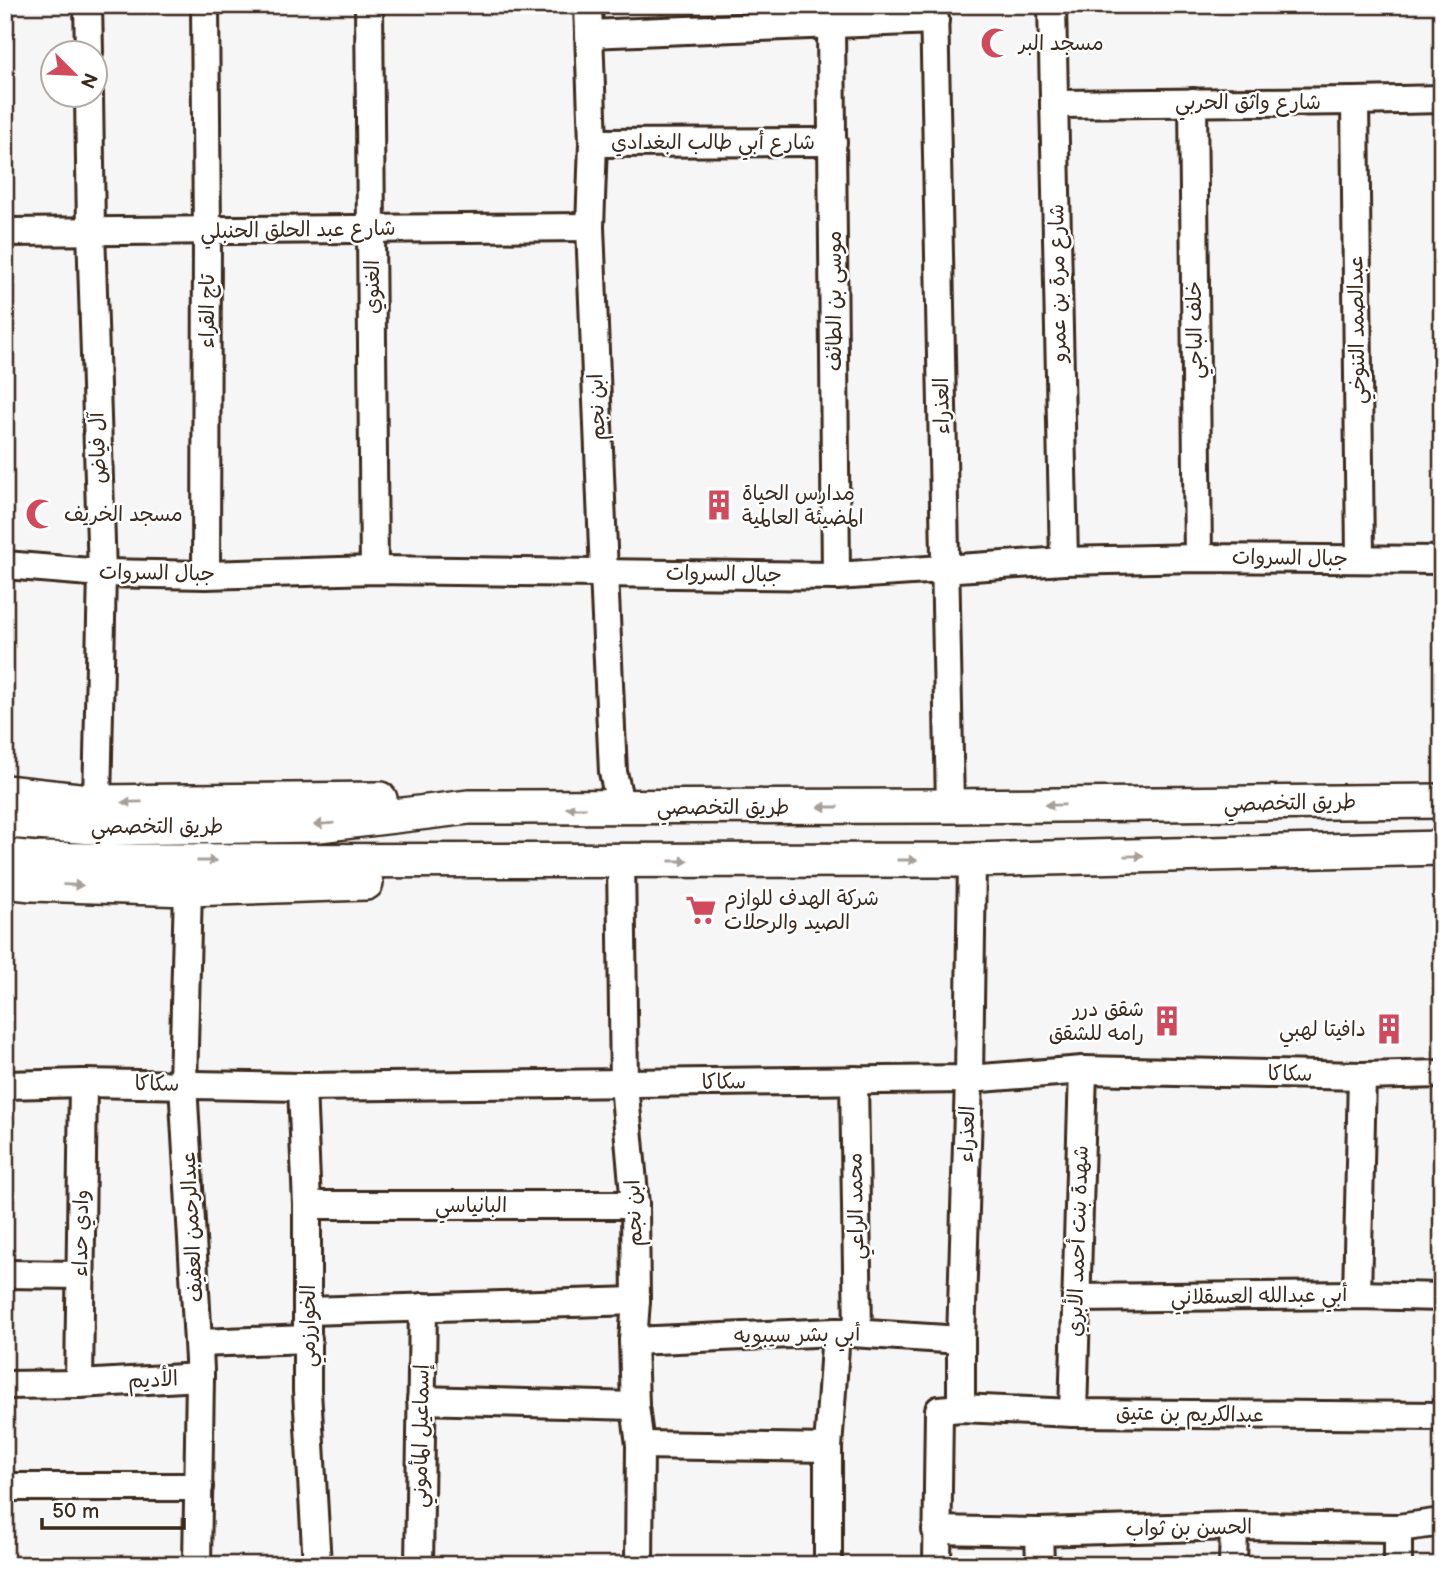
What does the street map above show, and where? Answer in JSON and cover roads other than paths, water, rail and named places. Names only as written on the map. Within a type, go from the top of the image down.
[{"type":"main road","points":[[5,792],[97,802],[422,799],[469,807]]},
{"type":"main road","name":"طريق التخصصي","points":[[5,821],[109,828],[319,825],[469,807],[1442,802]]},
{"type":"main road","name":"طريق التخصصي","points":[[5,856],[138,861],[972,860],[1442,848]]},
{"type":"main road","points":[[5,881],[188,889],[364,883],[621,861]]},
{"type":"street","points":[[88,5],[89,38]]},
{"type":"street","name":"تاج القراء","points":[[205,5],[206,575]]},
{"type":"street","name":"الغنوي","points":[[369,5],[374,570]]},
{"type":"street","name":"ابن نجم","points":[[588,5],[593,142],[590,227],[604,573],[613,772],[621,808]]},
{"type":"street","name":"شارع مرة بن عمرو","points":[[1052,5],[1064,561]]},
{"type":"street","points":[[589,33],[801,15],[831,25],[934,13]]},
{"type":"street","name":"العذراء","points":[[934,13],[950,806]]},
{"type":"street","name":"موسى بن الطائف","points":[[831,25],[836,576]]},
{"type":"street","name":"شارع واثق الحربي","points":[[1054,104],[1442,99]]},
{"type":"street","name":"عبدالصمد التنوخي","points":[[1355,101],[1360,559]]},
{"type":"street","name":"خلف الباجي","points":[[1192,102],[1198,558]]},
{"type":"street","name":"آل فياض","points":[[89,108],[102,573],[97,802]]},
{"type":"street","name":"شارع أبي طالب البغدادي","points":[[593,142],[833,142]]},
{"type":"street","name":"شارع عبد الحلق الحنبلي","points":[[5,232],[590,227]]},
{"type":"street","name":"جبال السروات","points":[[5,565],[102,573],[206,575],[374,570],[836,576],[1064,561],[1198,558],[1442,561]]},
{"type":"street","name":"العذراء","points":[[937,1565],[936,1530],[961,1340],[972,860]]},
{"type":"street","name":"ابن نجم","points":[[621,861],[624,1084],[635,1205],[636,1301],[633,1341],[635,1406],[640,1445],[639,1565]]},
{"type":"street","name":"عبدالرحمن العفيف","points":[[188,889],[183,1084],[200,1377],[197,1565]]},
{"type":"street","name":"سكاكا","points":[[5,1085],[83,1083],[302,1087],[624,1084],[969,1079],[1083,1070],[1362,1076],[1442,1074]]},
{"type":"street","name":"شهدة بنت أحمد الأبري","points":[[1073,1413],[1083,1070]]},
{"type":"street","points":[[1357,1295],[1362,1076]]},
{"type":"street","name":"محمد الراعي","points":[[828,1565],[828,1448],[847,1332],[854,1080]]},
{"type":"street","name":"وادي حداء","points":[[79,1384],[83,1083]]},
{"type":"street","name":"الخوارزمي","points":[[302,1087],[307,1205],[307,1391],[317,1565]]},
{"type":"street","name":"البانياسي","points":[[307,1205],[635,1205]]},
{"type":"street","points":[[5,1274],[80,1275]]},
{"type":"street","name":"أبي عبدالله العسقلاني","points":[[1076,1298],[1357,1295],[1442,1297]]},
{"type":"street","points":[[308,1311],[636,1301]]},
{"type":"street","name":"إسماعيل المأموني","points":[[419,1565],[423,1307]]},
{"type":"street","name":"أبي بشر سيبويه","points":[[633,1341],[847,1332],[961,1340]]},
{"type":"street","name":"الأديم","points":[[5,1385],[200,1377],[199,1343],[308,1339]]},
{"type":"street","points":[[421,1400],[635,1406]]},
{"type":"street","name":"عبدالكريم بن عتيق","points":[[950,1409],[1073,1413],[1442,1416]]},
{"type":"street","points":[[640,1445],[828,1448]]},
{"type":"street","points":[[5,1487],[200,1488]]},
{"type":"street","name":"الحسن بن ثواب","points":[[936,1530],[1040,1532],[1234,1526],[1398,1528],[1442,1522]]},
{"type":"street","points":[[1233,1565],[1234,1526]]},
{"type":"street","points":[[1398,1528],[1398,1565]]},
{"type":"street","points":[[1040,1532],[1040,1565]]},
{"type":"place","name":"مسجد البر","points":[[996,43]]},
{"type":"place","name":"مدارس الحياة المضيئة العالمية","points":[[719,505]]},
{"type":"place","name":"مسجد الخريف","points":[[41,514]]},
{"type":"place","name":"شركة الهدف للوازم الصيد والرحلات","points":[[701,910]]},
{"type":"place","name":"شقق درر رامه للشقق","points":[[1167,1021]]},
{"type":"place","name":"دافيتا لهبي","points":[[1389,1029]]}]
